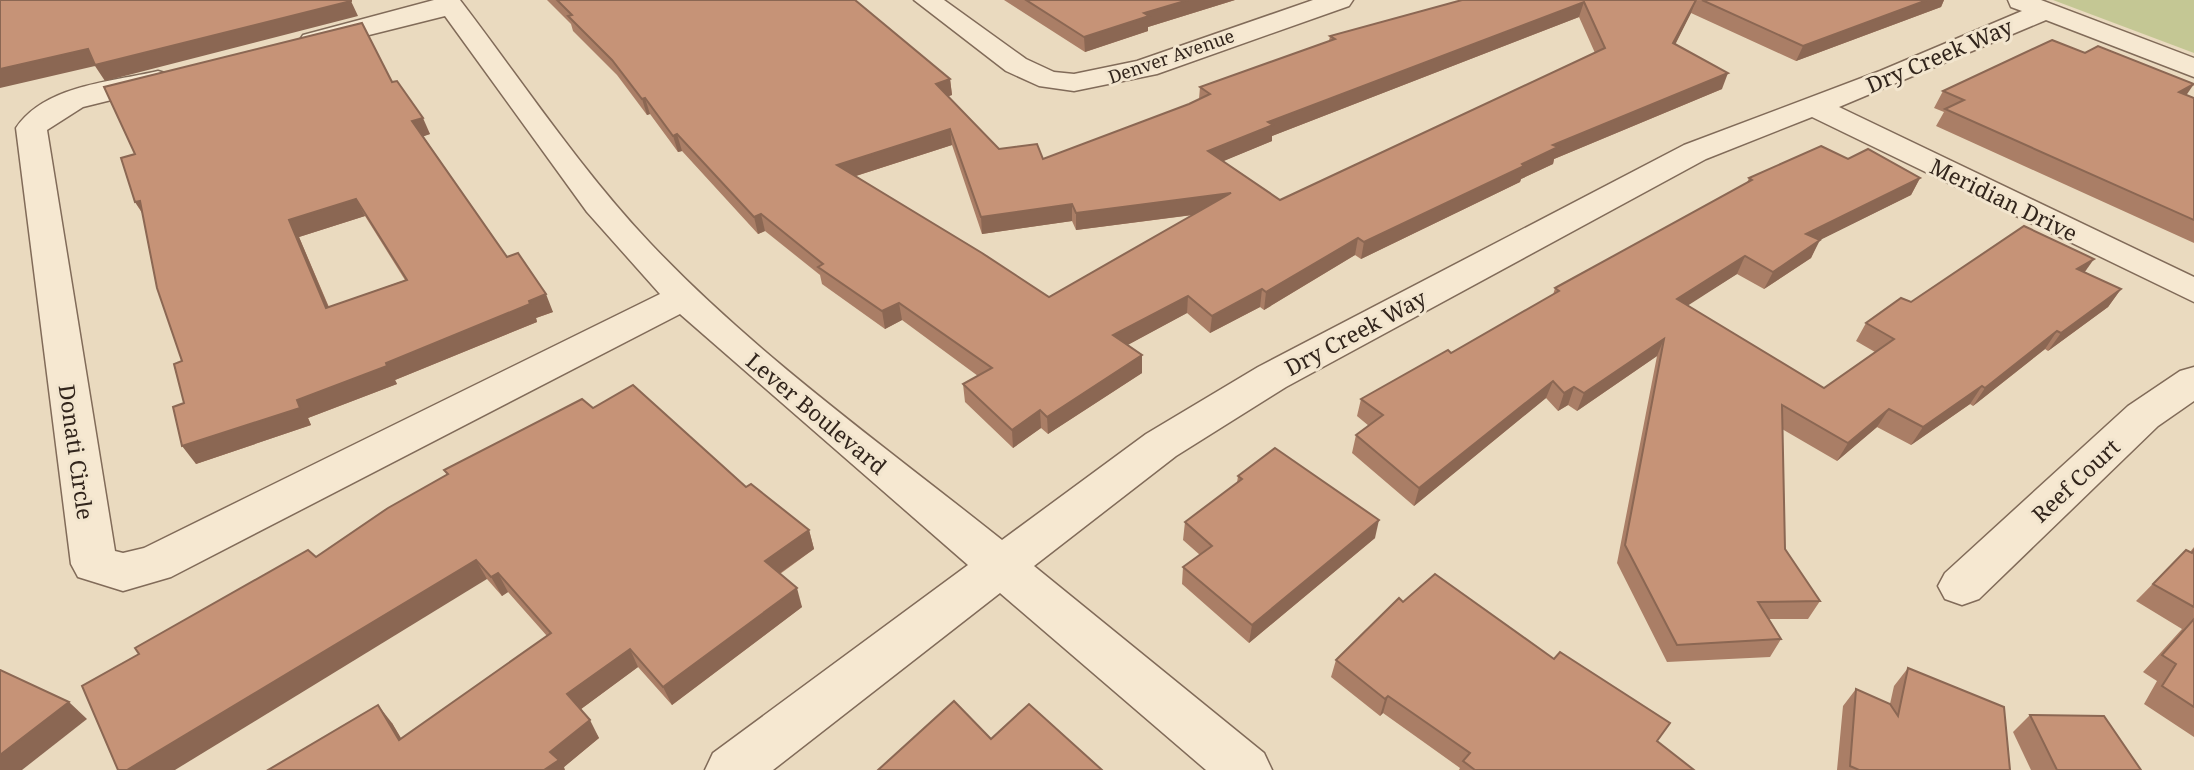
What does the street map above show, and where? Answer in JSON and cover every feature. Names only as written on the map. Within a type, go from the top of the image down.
[{"type":"street","name":"Denver Avenue","points":[[927,0],[1027,72],[1051,81],[1078,85],[1124,76],[1340,0]]},
{"type":"street","points":[[282,49],[449,3]]},
{"type":"street","name":"Lever Boulevard","points":[[449,3],[599,205],[715,328],[1245,770]]},
{"type":"street","points":[[2030,6],[2194,68]]},
{"type":"street","name":"Dry Creek Way","points":[[732,770],[1161,445],[1272,377],[1695,152],[1813,106],[2030,6]]},
{"type":"street","name":"Donati Circle","points":[[190,72],[67,103],[41,115],[31,128],[94,564],[123,572],[155,564],[684,297]]},
{"type":"street","name":"Meridian Drive","points":[[1813,106],[2194,291]]},
{"type":"street","name":"Reef Court","points":[[1962,586],[2143,416],[2194,381]]},
{"type":"green space","points":[[2053,0],[2194,0],[2194,53]]},
{"type":"building","points":[[0,0],[351,1],[95,65],[88,49],[0,69]]},
{"type":"building","points":[[557,0],[855,0],[950,79],[936,84],[999,149],[1037,144],[1043,159],[1189,104],[1210,94],[1200,87],[1335,39],[1330,36],[1462,0],[1696,0],[1673,43],[1728,73],[1553,145],[1558,147],[1522,164],[1524,166],[1364,242],[1358,238],[1266,292],[1262,289],[1212,316],[1188,296],[1113,335],[1142,355],[1047,417],[1040,410],[1012,430],[963,384],[992,368],[899,303],[882,311],[818,267],[823,264],[761,214],[754,217],[677,134],[673,136],[612,60],[568,16],[572,15]],"holes":[[[1584,2],[1605,48],[1280,200],[1208,151],[1273,125],[1268,122]],[[950,129],[981,217],[1072,204],[1076,213],[1231,193],[1049,297],[837,165]]]},
{"type":"building","points":[[1026,0],[1188,0],[1144,13],[1149,16],[1084,37]]},
{"type":"building","points":[[1702,0],[1927,0],[1803,46]]},
{"type":"building","points":[[362,23],[392,82],[397,81],[423,118],[412,121],[507,257],[518,253],[546,294],[529,301],[530,304],[386,363],[387,366],[297,400],[300,408],[182,446],[173,407],[184,403],[174,364],[182,361],[157,288],[140,201],[135,202],[121,158],[135,154],[104,87]],"holes":[[[356,199],[407,280],[326,308],[289,220]]]},
{"type":"building","points":[[2052,40],[2085,53],[2098,46],[2194,84],[2179,92],[2194,98],[2194,220],[1945,109],[1964,100],[1943,91]]},
{"type":"building","points":[[1821,146],[1848,159],[1868,149],[1920,178],[1806,234],[1820,240],[1773,272],[1745,256],[1677,299],[1824,388],[1894,339],[1866,323],[1901,298],[1911,302],[2024,226],[2094,259],[2077,269],[2121,289],[2061,333],[2057,331],[1985,388],[1982,386],[1923,427],[1889,409],[1848,443],[1782,405],[1785,549],[1820,601],[1758,602],[1781,639],[1677,645],[1625,545],[1664,339],[1584,393],[1574,387],[1564,393],[1553,381],[1419,488],[1356,435],[1383,415],[1361,399],[1448,350],[1451,353],[1559,291],[1555,288],[1752,180],[1749,178]]},
{"type":"building","points":[[633,385],[746,487],[751,484],[809,530],[765,561],[797,588],[663,687],[630,649],[567,694],[590,720],[550,752],[559,760],[544,770],[268,770],[378,705],[399,740],[551,633],[498,573],[491,577],[476,560],[127,770],[118,770],[82,686],[139,654],[135,648],[308,550],[316,557],[388,508],[448,474],[444,470],[582,399],[593,408]]},
{"type":"building","points":[[1275,448],[1379,520],[1252,625],[1183,567],[1212,546],[1185,522],[1242,479],[1238,476]]},
{"type":"building","points":[[2186,550],[2192,553],[2194,550],[2194,607],[2153,584]]},
{"type":"building","points":[[1435,574],[1554,659],[1560,652],[1670,723],[1657,741],[1694,770],[1475,770],[1463,761],[1470,753],[1388,696],[1385,699],[1336,660],[1399,598],[1403,602]]},
{"type":"building","points":[[2194,619],[2194,707],[2162,686],[2176,664],[2162,655]]},
{"type":"building","points":[[1908,668],[2004,707],[2010,770],[1859,770],[1850,766],[1856,689],[1890,704],[1898,716]]},
{"type":"building","points":[[0,670],[69,702],[0,755]]},
{"type":"building","points":[[954,701],[991,739],[1029,704],[1102,770],[878,770]]},
{"type":"building","points":[[2030,715],[2104,716],[2141,770],[2057,770]]}]
